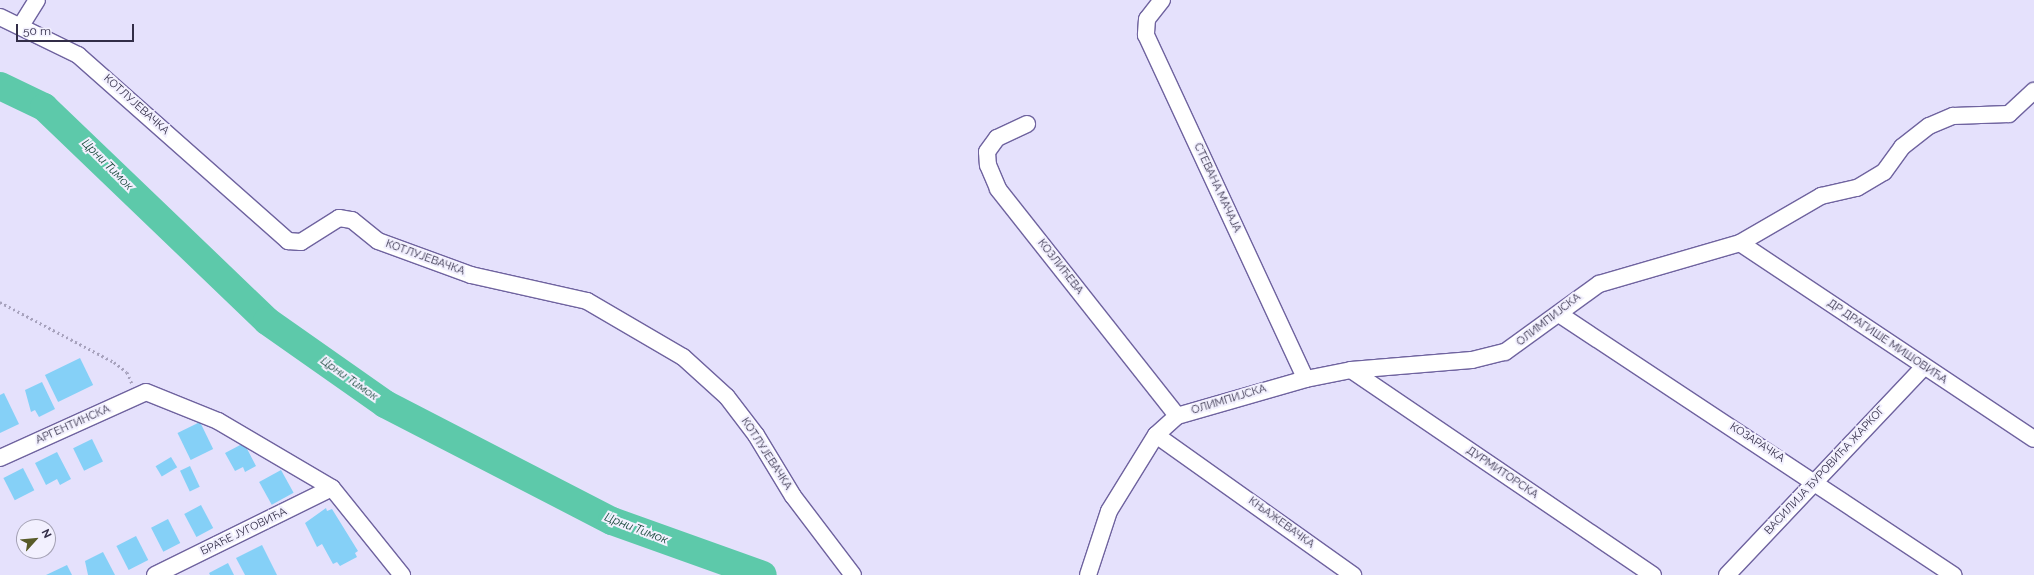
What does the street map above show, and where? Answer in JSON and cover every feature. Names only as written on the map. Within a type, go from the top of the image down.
[{"type":"street","points":[[22,24],[37,0]]},
{"type":"street","name":"СТЕВАНА МАЧАЈА","points":[[1162,0],[1147,20],[1148,40],[1306,379]]},
{"type":"street","name":"КОТЛУЈЕВАЧКА","points":[[0,17],[22,24],[78,55],[288,242],[301,242],[339,218],[352,220],[378,241],[471,275],[587,301],[683,357],[727,397],[756,435],[793,496],[838,552],[854,575]]},
{"type":"street","name":"ОЛИМПИЈСКА","points":[[1088,575],[1109,511],[1156,434],[1178,416],[1306,379],[1351,370],[1472,360],[1498,354],[1525,341],[1599,284],[1740,243],[1821,196],[1857,188],[1884,172],[1902,146],[1929,126],[1953,116],[2009,114],[2034,91]]},
{"type":"street","name":"КОЗЛИЋЕВА","points":[[1027,124],[997,138],[987,152],[988,165],[998,189],[1178,416]]},
{"type":"street","name":"ДР ДРАГИШЕ МИШОВИЋА","points":[[1740,243],[2034,439]]},
{"type":"street","name":"КОЗАРАЧКА","points":[[1559,314],[1815,481],[1953,575]]},
{"type":"street","name":"ВАСИЛИЈА ЂУРОВИЋА ЖАРКОГ","points":[[1727,575],[1924,367]]},
{"type":"street","name":"ДУРМИТОРСКА","points":[[1351,370],[1653,575]]},
{"type":"street","points":[[142,394],[218,421],[332,488],[402,575]]},
{"type":"street","name":"АРГЕНТИНСКА","points":[[0,458],[142,394]]},
{"type":"street","name":"КЊАЖЕВАЧКА","points":[[1156,434],[1353,575]]},
{"type":"street","name":"БРАЋЕ ЈУГОВИЋА","points":[[155,575],[332,488]]},
{"type":"path","points":[[0,302],[114,362],[127,372],[142,394]]},
{"type":"building","points":[[80,358],[93,385],[58,402],[45,375]]},
{"type":"building","points":[[42,382],[55,409],[39,417],[35,410],[31,412],[25,390]]},
{"type":"building","points":[[4,393],[19,424],[0,433],[0,395]]},
{"type":"building","points":[[200,422],[213,449],[191,460],[178,433]]},
{"type":"building","points":[[92,439],[103,461],[84,471],[73,448]]},
{"type":"building","points":[[244,443],[256,466],[245,472],[243,467],[235,471],[225,453]]},
{"type":"building","points":[[57,452],[71,479],[60,485],[57,479],[46,485],[35,463]]},
{"type":"building","points":[[171,457],[177,467],[162,477],[156,466]]},
{"type":"building","points":[[190,466],[200,487],[190,491],[180,471]]},
{"type":"building","points":[[23,468],[34,490],[15,500],[3,478]]},
{"type":"building","points":[[281,470],[294,493],[272,505],[259,482]]},
{"type":"building","points":[[201,505],[213,528],[196,537],[184,514]]},
{"type":"building","points":[[326,508],[327,511],[332,509],[358,551],[355,553],[357,557],[340,566],[337,562],[333,564],[322,544],[317,547],[305,523]]},
{"type":"building","points":[[168,519],[180,543],[163,552],[151,528]]},
{"type":"building","points":[[136,536],[148,560],[129,570],[116,546]]},
{"type":"building","points":[[262,545],[277,575],[245,575],[236,558]]},
{"type":"building","points":[[103,552],[115,575],[88,575],[85,561]]},
{"type":"building","points":[[228,563],[234,575],[210,575],[209,573]]},
{"type":"building","points":[[67,565],[72,575],[46,575]]},
{"type":"waterway","name":"Црни Тимок","points":[[0,86],[44,107],[267,321],[385,404],[612,521],[763,575]]}]
